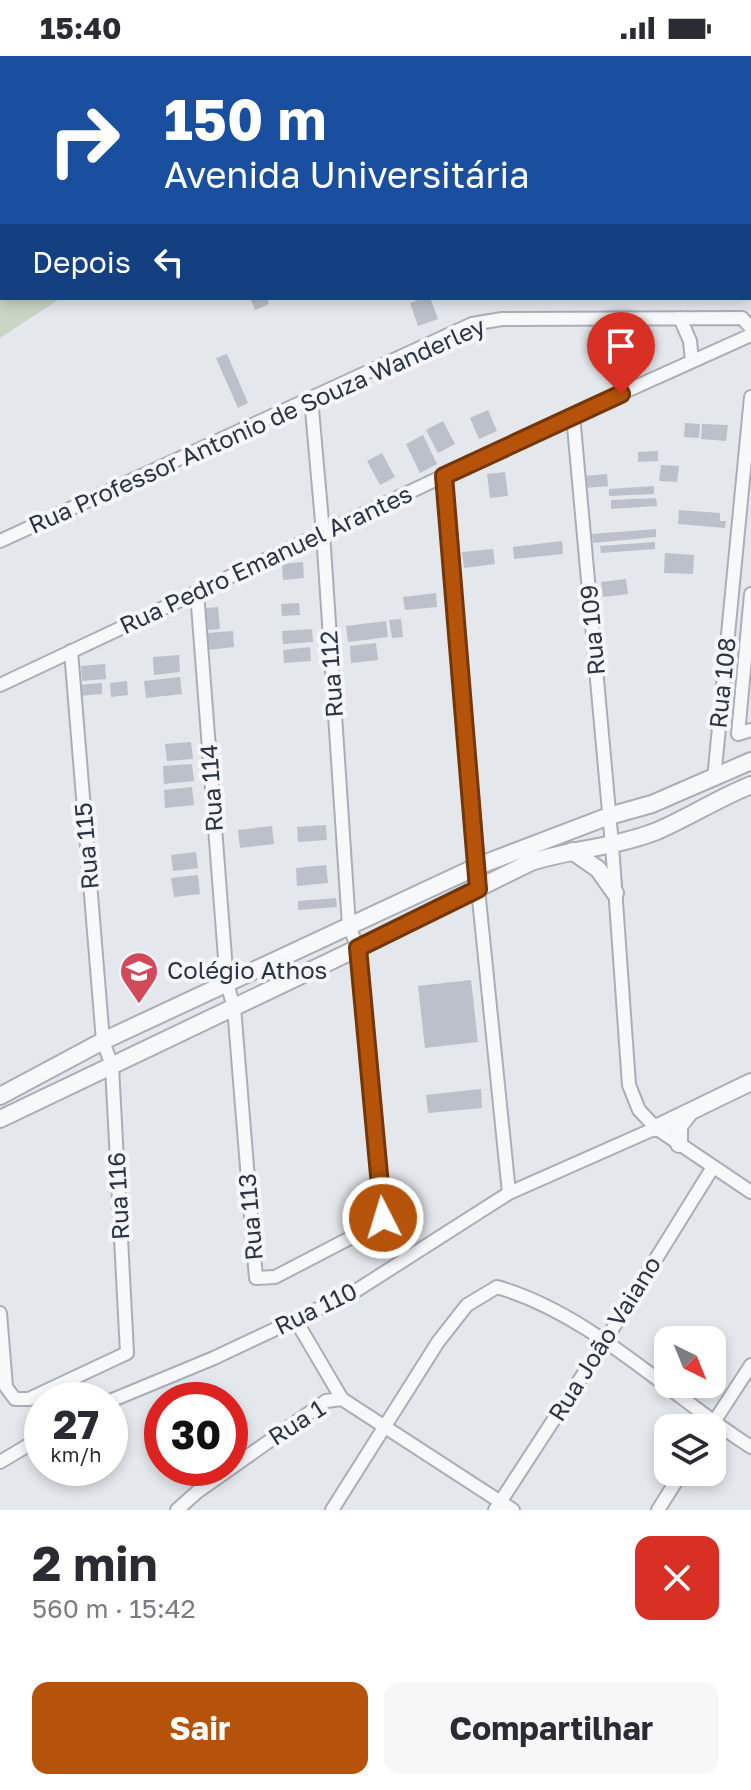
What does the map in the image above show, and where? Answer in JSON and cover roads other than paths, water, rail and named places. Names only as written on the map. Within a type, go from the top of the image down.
[{"type":"street","points":[[680,318],[690,341],[692,361]]},
{"type":"street","name":"Rua Professor Antonio de Souza Wanderley","points":[[0,541],[472,324],[502,319],[742,318],[751,328]]},
{"type":"street","name":"Rua Pedro Emanuel Arantes","points":[[0,685],[573,415],[751,335]]},
{"type":"street","name":"Rua 108","points":[[714,779],[751,397]]},
{"type":"street","name":"Rua 112","points":[[311,398],[349,926],[358,948]]},
{"type":"street","name":"Rua 109","points":[[573,415],[612,845]]},
{"type":"street","points":[[444,476],[478,889],[509,1193]]},
{"type":"street","name":"Rua 114","points":[[197,592],[227,984]]},
{"type":"street","points":[[744,732],[751,594]]},
{"type":"street","name":"Rua 115","points":[[71,651],[103,1041]]},
{"type":"street","points":[[0,1096],[103,1041],[478,866],[609,816],[656,802],[751,761]]},
{"type":"street","points":[[0,1119],[531,862],[612,845],[670,824],[751,785]]},
{"type":"street","points":[[656,802],[670,824]]},
{"type":"street","points":[[612,845],[629,1085],[639,1110],[656,1128],[751,1192]]},
{"type":"street","points":[[572,851],[598,869],[615,893]]},
{"type":"street","name":"Rua 113","points":[[227,984],[234,1007],[256,1278],[275,1277],[383,1218],[358,948]]},
{"type":"street","name":"Rua 116","points":[[0,1313],[6,1387],[15,1399],[29,1399],[127,1353],[112,1066],[103,1041]]},
{"type":"street","name":"Rua 110","points":[[128,1394],[214,1358],[354,1292],[509,1193],[751,1082]]},
{"type":"street","points":[[679,1144],[679,1126],[690,1111]]},
{"type":"street","name":"Rua João Vaiano","points":[[498,1506],[713,1167]]},
{"type":"street","points":[[332,1510],[438,1342],[467,1305],[497,1287],[527,1295],[605,1341],[698,1414]]},
{"type":"street","points":[[295,1319],[342,1399],[387,1426],[498,1506],[513,1510]]},
{"type":"street","points":[[719,1414],[751,1365]]},
{"type":"street","name":"Rua 1","points":[[177,1510],[197,1492],[326,1401],[342,1399]]},
{"type":"street","points":[[726,1433],[751,1447]]},
{"type":"street","points":[[0,1462],[24,1448]]},
{"type":"street","points":[[658,1510],[673,1486]]},
{"type":"place","name":"Colégio Athos","points":[[139,1005]]}]
